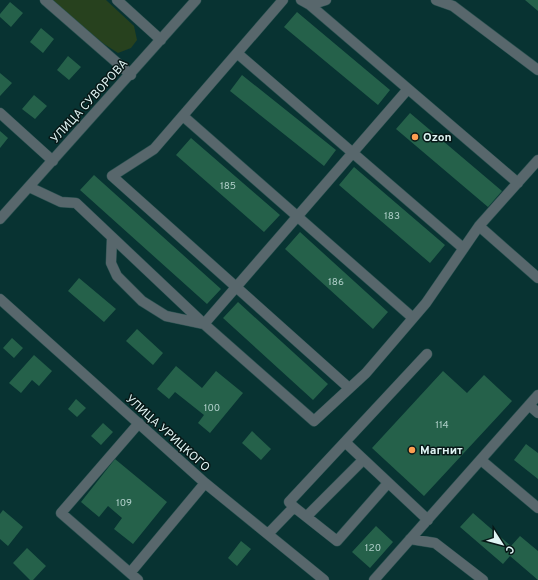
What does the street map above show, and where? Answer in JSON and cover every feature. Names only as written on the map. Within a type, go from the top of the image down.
[{"type":"street","points":[[45,0],[131,75]]},
{"type":"street","points":[[117,0],[161,40]]},
{"type":"street","name":"УЛИЦА СУВОРОВА","points":[[0,219],[131,75],[196,0]]},
{"type":"street","points":[[283,0],[154,149],[112,176],[349,388]]},
{"type":"street","points":[[301,0],[310,5],[518,183]]},
{"type":"street","points":[[310,5],[326,0]]},
{"type":"street","points":[[436,0],[454,3],[538,70]]},
{"type":"street","points":[[237,53],[464,248]]},
{"type":"street","points":[[204,324],[408,89]]},
{"type":"street","points":[[0,114],[53,161]]},
{"type":"street","points":[[183,116],[413,318]]},
{"type":"street","points":[[29,187],[61,202],[76,203],[204,324],[314,421],[366,373],[426,303],[479,226],[538,160]]},
{"type":"street","points":[[479,226],[538,278]]},
{"type":"street","points":[[112,237],[111,263],[118,276],[142,301],[166,316],[204,324]]},
{"type":"street","name":"УЛИЦА УРИЦКОГО","points":[[0,299],[205,483],[324,580]]},
{"type":"street","points":[[388,483],[337,541],[308,516],[294,507],[290,502],[427,354]]},
{"type":"street","points":[[374,580],[538,395]]},
{"type":"street","points":[[529,405],[538,413]]},
{"type":"street","points":[[139,423],[127,435],[61,513],[134,577],[205,483]]},
{"type":"street","points":[[345,442],[428,520]]},
{"type":"street","points":[[308,516],[363,460]]},
{"type":"street","points":[[481,460],[538,508]]},
{"type":"street","points":[[268,534],[294,507]]},
{"type":"street","points":[[410,539],[435,544],[483,580]]},
{"type":"green space","points":[[50,0],[106,0],[134,26],[137,40],[131,48],[118,53],[104,44]]},
{"type":"building","points":[[525,0],[538,0],[538,11]]},
{"type":"building","points":[[10,2],[23,13],[11,27],[0,17],[0,14]]},
{"type":"building","points":[[297,12],[390,90],[378,105],[284,27]]},
{"type":"building","points":[[41,28],[54,39],[43,53],[30,42]]},
{"type":"building","points":[[68,56],[81,67],[69,80],[57,70]]},
{"type":"building","points":[[0,73],[12,83],[0,96]]},
{"type":"building","points":[[242,75],[336,150],[324,166],[230,91]]},
{"type":"building","points":[[34,95],[47,106],[35,119],[22,109]]},
{"type":"building","points":[[410,113],[502,191],[488,207],[396,129]]},
{"type":"building","points":[[0,131],[8,138],[0,148]]},
{"type":"building","points":[[191,138],[280,215],[264,232],[176,155]]},
{"type":"building","points":[[354,167],[445,245],[430,263],[339,185]]},
{"type":"building","points":[[94,175],[221,289],[207,304],[80,190]]},
{"type":"building","points":[[300,232],[388,312],[373,329],[285,249]]},
{"type":"building","points":[[79,278],[116,309],[104,322],[68,291]]},
{"type":"building","points":[[238,302],[328,384],[313,400],[223,318]]},
{"type":"building","points":[[137,329],[163,353],[153,365],[126,341]]},
{"type":"building","points":[[12,338],[23,348],[14,358],[3,348]]},
{"type":"building","points":[[34,355],[52,371],[39,386],[32,380],[21,393],[9,383]]},
{"type":"building","points":[[176,366],[202,388],[216,371],[243,393],[210,433],[198,423],[204,415],[175,392],[169,399],[157,389]]},
{"type":"building","points":[[443,371],[467,393],[484,375],[512,401],[424,496],[372,448]]},
{"type":"building","points":[[76,399],[86,408],[77,417],[68,409]]},
{"type":"building","points":[[103,423],[113,432],[101,445],[91,436]]},
{"type":"building","points":[[252,431],[271,449],[261,460],[242,443]]},
{"type":"building","points":[[526,444],[538,453],[538,479],[514,460]]},
{"type":"building","points":[[115,459],[167,502],[133,544],[114,529],[122,518],[108,506],[99,517],[81,502]]},
{"type":"building","points":[[3,510],[23,527],[8,546],[0,539],[0,514]]},
{"type":"building","points":[[473,513],[511,546],[520,536],[538,551],[538,580],[510,556],[503,564],[460,527]]},
{"type":"building","points":[[376,526],[393,542],[370,568],[352,552]]},
{"type":"building","points":[[241,541],[251,549],[237,566],[228,558]]},
{"type":"building","points":[[27,548],[46,566],[33,580],[30,580],[13,563]]},
{"type":"place","name":"Ozon","points":[[415,137]]},
{"type":"place","name":"Магнит","points":[[412,450]]}]
